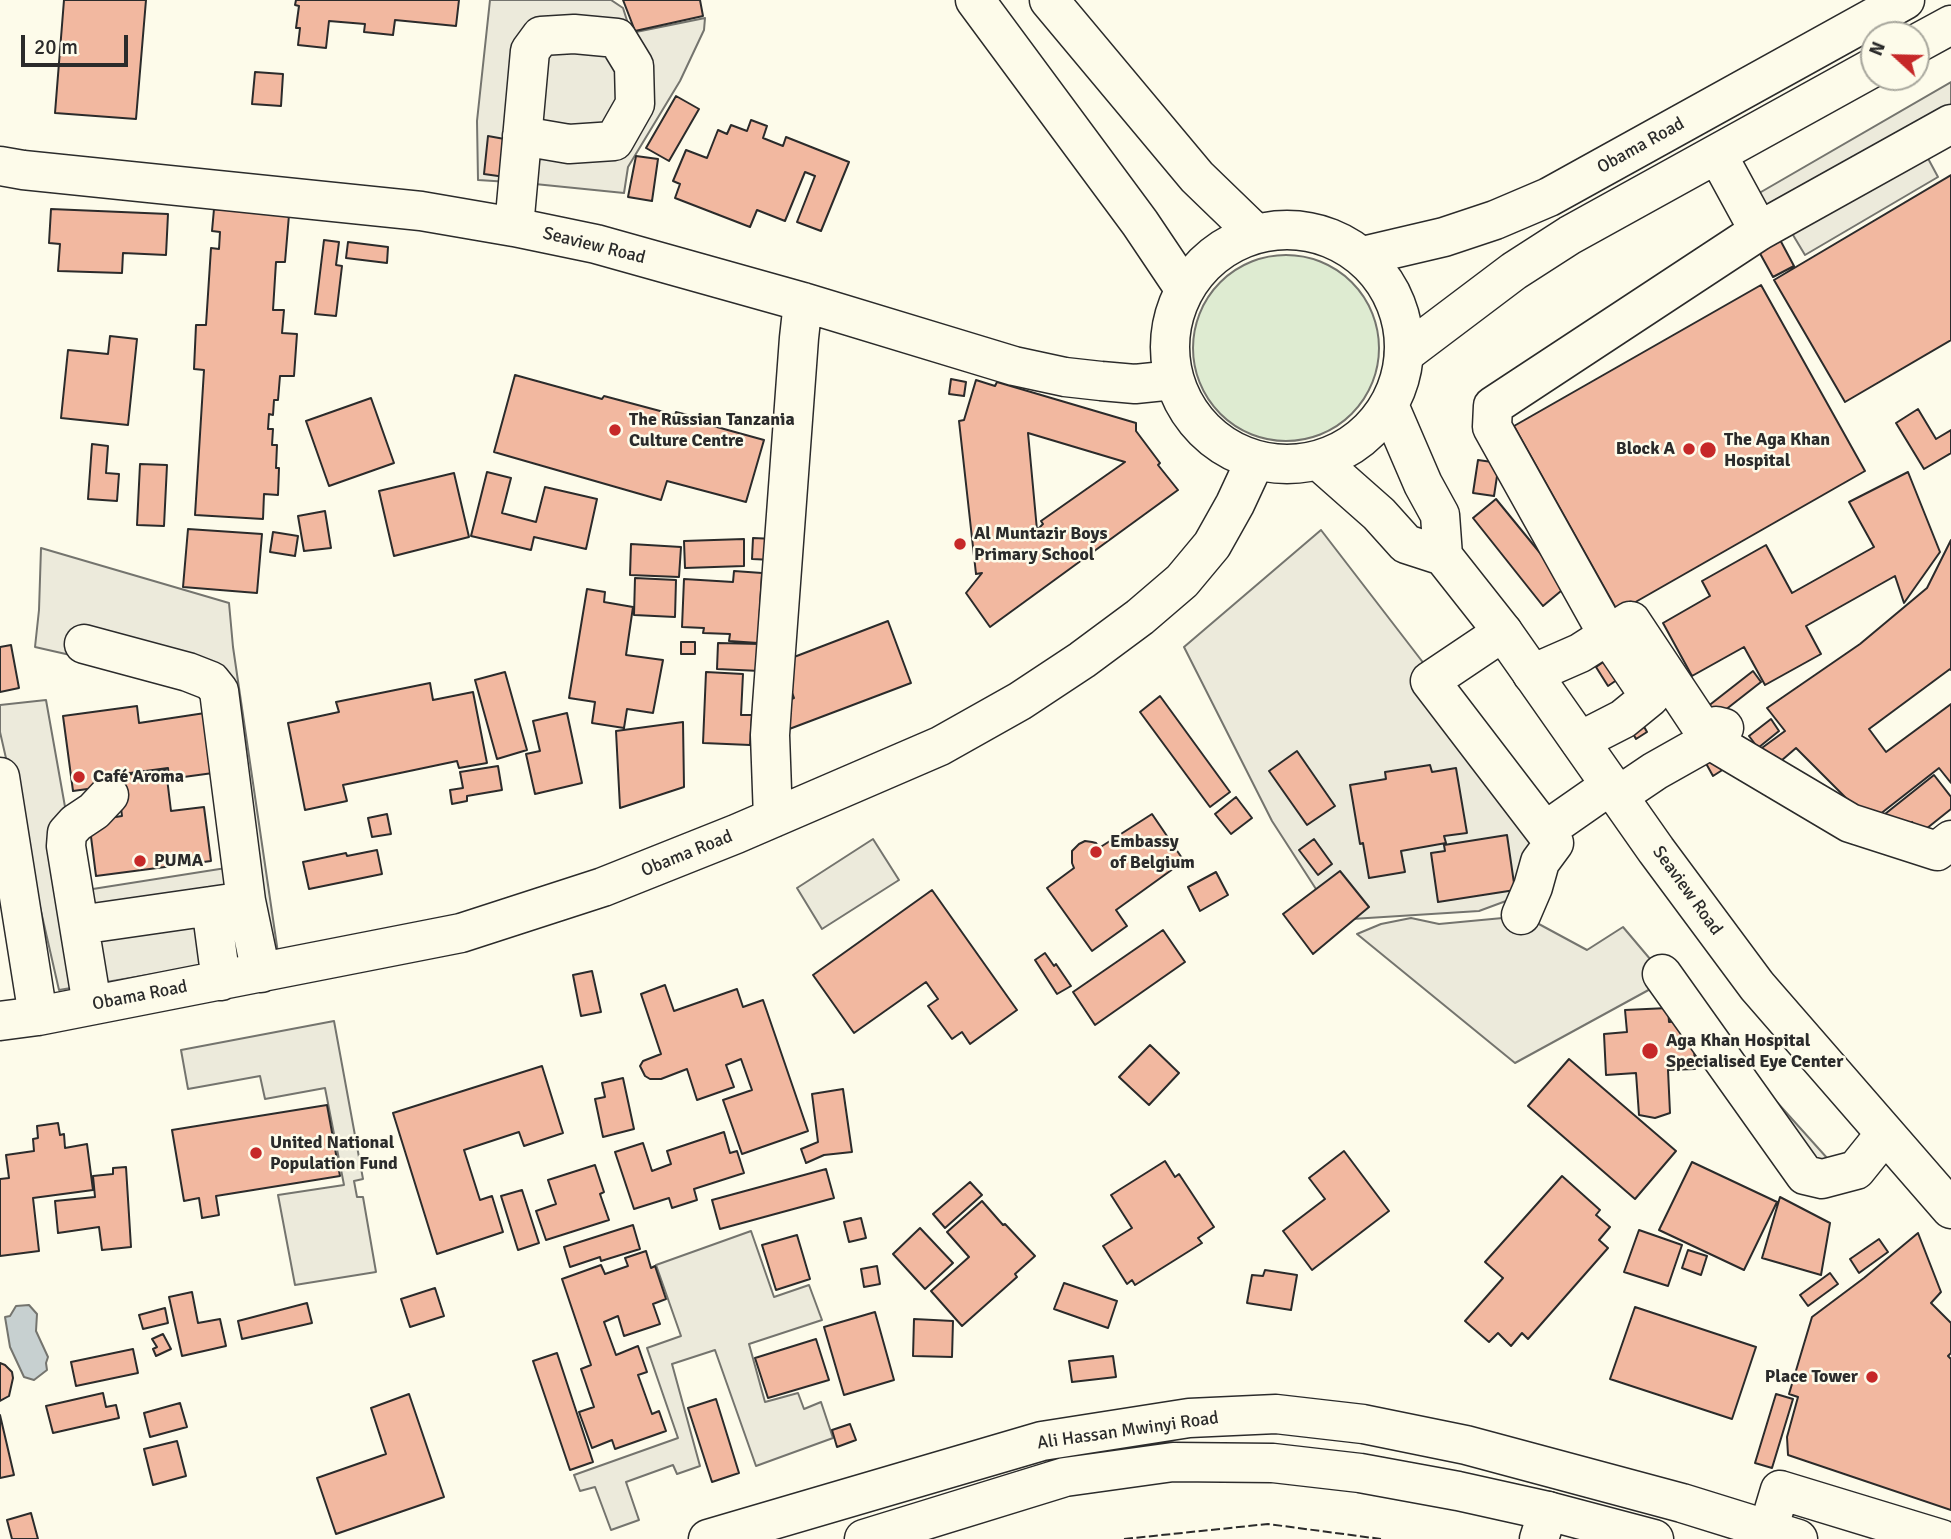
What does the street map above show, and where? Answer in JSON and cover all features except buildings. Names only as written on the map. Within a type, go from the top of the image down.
[{"type":"main road","points":[[975,0],[1140,223],[1185,290]]},
{"type":"main road","points":[[1049,0],[1197,177],[1256,234]]},
{"type":"main road","name":"Obama Road","points":[[1363,257],[1444,237],[1549,197],[1905,0]]},
{"type":"main road","points":[[1930,36],[1951,25]]},
{"type":"main road","points":[[1404,354],[1478,297],[1570,235],[1860,75]]},
{"type":"main road","points":[[1951,124],[1759,231],[1493,407],[1492,426],[1659,686],[1710,740],[1850,823],[1937,851],[1951,840]]},
{"type":"main road","points":[[514,227],[522,136]]},
{"type":"main road","points":[[1717,154],[1759,231]]},
{"type":"main road","name":"Seaview Road","points":[[0,166],[421,211],[514,227],[596,244],[803,302],[1014,366],[1065,377],[1136,384],[1174,380]]},
{"type":"main road","points":[[1301,230],[1324,235],[1344,244],[1363,257],[1381,277],[1395,300],[1403,327],[1402,372],[1389,405],[1376,424],[1360,440],[1340,453],[1319,461],[1276,465],[1255,461],[1233,452],[1213,439],[1196,422],[1183,402],[1174,380],[1170,334],[1185,290],[1198,271],[1215,254],[1234,242],[1256,234],[1301,230]]},
{"type":"main road","points":[[773,818],[770,735],[803,302]]},
{"type":"main road","points":[[1319,461],[1379,514],[1406,544],[1443,556],[1440,515],[1423,484],[1389,405]]},
{"type":"main road","name":"Obama Road","points":[[0,1021],[38,1016],[461,933],[603,887],[940,746],[1020,701],[1082,660],[1182,581],[1212,545],[1255,461]]},
{"type":"main road","name":"Seaview Road","points":[[1443,556],[1503,632],[1757,986],[1951,1209]]},
{"type":"main road","points":[[1532,674],[1580,653],[1620,628]]},
{"type":"main road","points":[[1545,831],[1614,790],[1689,754],[1724,728],[1706,716],[1682,676],[1651,645],[1620,628]]},
{"type":"main road","points":[[1503,632],[1430,681],[1554,844],[1540,862],[1521,915]]},
{"type":"main road","points":[[84,643],[188,671],[211,681],[219,691],[229,904],[221,981]]},
{"type":"main road","points":[[1580,741],[1623,719],[1659,686]]},
{"type":"main road","points":[[0,777],[38,1016]]},
{"type":"main road","points":[[92,1005],[66,846],[67,833],[109,795]]},
{"type":"main road","points":[[79,925],[229,904]]},
{"type":"main road","points":[[229,904],[261,973]]},
{"type":"main road","points":[[1662,974],[1805,1175],[1822,1179],[1856,1170],[1885,1134]]},
{"type":"main road","name":"Ali Hassan Mwinyi Road","points":[[708,1539],[1042,1441],[1189,1418],[1276,1414],[1363,1424],[1466,1445],[1682,1503],[1783,1534]]},
{"type":"main road","points":[[864,1539],[1065,1477],[1173,1462],[1273,1463],[1360,1473],[1458,1490],[1544,1525],[1654,1539]]},
{"type":"main road","points":[[1783,1534],[1780,1490],[1941,1539]]},
{"type":"green space","points":[[1286,255],[1322,262],[1352,282],[1372,312],[1379,348],[1372,384],[1352,414],[1322,434],[1286,441],[1250,434],[1220,414],[1200,384],[1193,348],[1200,312],[1220,282],[1250,262]]},
{"type":"shaded area","points":[[490,0],[611,0],[623,8],[631,33],[705,18],[704,30],[680,81],[628,167],[624,193],[478,180],[477,121]]},
{"type":"shaded area","points":[[1951,82],[1951,126],[1924,151],[1938,177],[1805,255],[1790,230],[1742,203]]},
{"type":"shaded area","points":[[1321,530],[1569,852],[1533,891],[1479,911],[1336,920],[1272,821],[1184,647]]},
{"type":"shaded area","points":[[41,548],[229,603],[233,647],[278,953],[59,990],[0,732],[0,705],[46,700],[80,891],[226,868],[211,687],[35,647]]},
{"type":"shaded area","points":[[873,839],[899,880],[822,929],[797,888]]},
{"type":"shaded area","points":[[1524,916],[1587,950],[1623,927],[1854,1188],[1772,1154],[1665,981],[1515,1063],[1357,934],[1381,924],[1411,918],[1439,924]]},
{"type":"shaded area","points":[[334,1021],[363,1179],[354,1181],[357,1197],[363,1197],[376,1272],[295,1285],[278,1195],[344,1185],[325,1088],[265,1099],[260,1076],[188,1089],[181,1050]]},
{"type":"shaded area","points":[[751,1231],[774,1297],[809,1285],[822,1320],[749,1344],[765,1402],[798,1393],[804,1409],[821,1402],[833,1438],[756,1466],[715,1350],[672,1364],[700,1466],[677,1474],[673,1465],[626,1482],[639,1520],[611,1530],[595,1487],[580,1491],[574,1475],[678,1438],[647,1348],[681,1336],[656,1265]]},
{"type":"shaded area","points":[[29,1305],[37,1314],[36,1331],[48,1357],[47,1370],[34,1380],[24,1377],[10,1347],[5,1317],[10,1316],[16,1306]]},
{"type":"fence","points":[[1124,1539],[1268,1524],[1381,1539]]},
{"type":"place","name":"The Russian Tanzania Culture Centre","points":[[615,430]]},
{"type":"place","name":"Block A","points":[[1689,449]]},
{"type":"place","name":"The Aga Khan Hospital","points":[[1708,450]]},
{"type":"place","name":"Al Muntazir Boys Primary School","points":[[960,544]]},
{"type":"place","name":"Café Aroma","points":[[79,777]]},
{"type":"place","name":"Embassy of Belgium","points":[[1096,852]]},
{"type":"place","name":"PUMA","points":[[140,861]]},
{"type":"place","name":"Aga Khan Hospital Specialised Eye Center","points":[[1650,1051]]},
{"type":"place","name":"United National Population Fund","points":[[256,1153]]},
{"type":"place","name":"Place Tower","points":[[1872,1377]]}]
